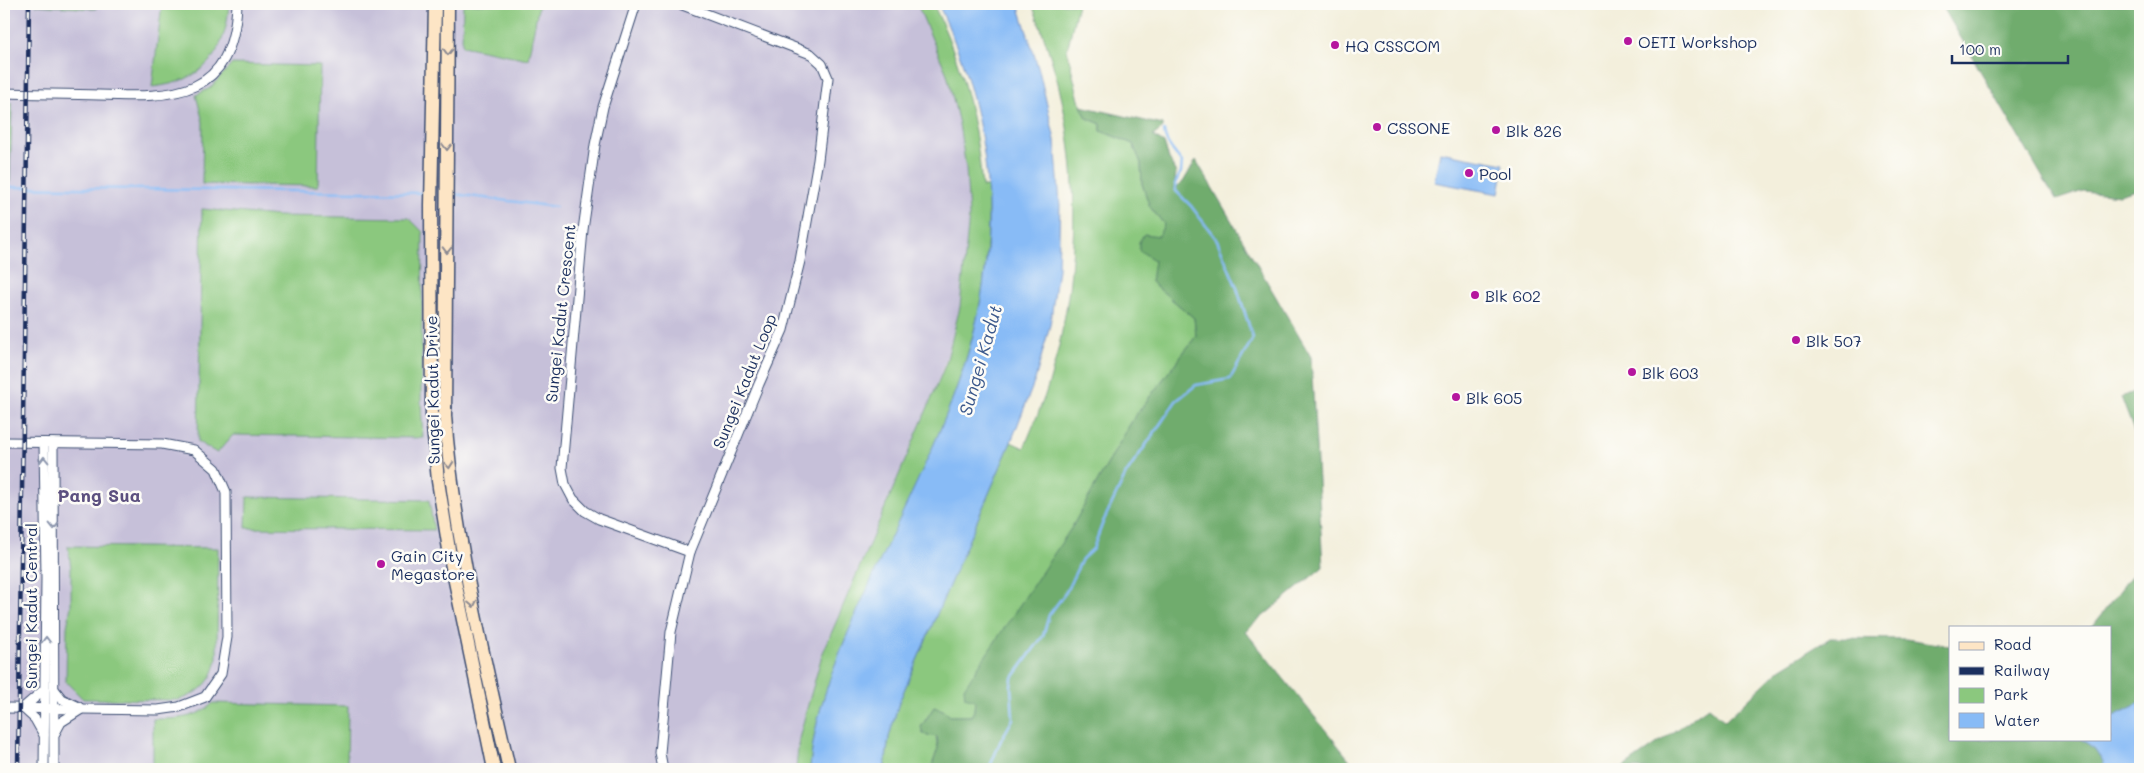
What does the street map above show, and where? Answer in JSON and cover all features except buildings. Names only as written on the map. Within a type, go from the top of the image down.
[{"type":"main road","name":"Sungei Kadut Drive","points":[[435,4],[432,193],[432,415],[438,480],[451,562],[494,769]]},
{"type":"main road","name":"Sungei Kadut Drive","points":[[448,4],[445,416],[449,472],[463,557],[509,769]]},
{"type":"main road","points":[[434,44],[436,34],[448,29]]},
{"type":"street","points":[[4,93],[149,96],[187,90],[210,75],[226,55],[236,30],[237,4]]},
{"type":"street","name":"Sungei Kadut Crescent","points":[[636,4],[603,108],[597,136],[583,230],[562,468],[565,484],[573,499],[585,511],[599,519],[690,552]]},
{"type":"street","name":"Sungei Kadut Loop","points":[[663,769],[660,752],[671,632],[690,552],[783,330],[800,261],[818,160],[828,78],[822,64],[810,54],[680,4]]},
{"type":"street","points":[[4,442],[162,444],[194,450],[216,469],[226,492],[227,637],[221,674],[205,697],[179,708],[158,710],[4,708]]},
{"type":"street","name":"Sungei Kadut Central","points":[[44,443],[49,689],[54,734],[54,769]]},
{"type":"street","name":"Sungei Kadut Central","points":[[49,689],[54,443]]},
{"type":"street","points":[[23,708],[49,689],[62,699],[82,709]]},
{"type":"street","points":[[23,708],[35,719],[44,735]]},
{"type":"street","name":"Sungei Kadut Central","points":[[44,769],[44,735],[50,709]]},
{"type":"street","points":[[54,734],[61,722],[82,709]]},
{"type":"shaded area","points":[[4,4],[917,4],[947,74],[959,124],[966,168],[969,216],[960,307],[945,363],[928,407],[822,655],[799,739],[796,769],[4,769]]},
{"type":"green space","points":[[96,4],[96,9],[36,5]]},
{"type":"green space","points":[[162,4],[229,4],[223,37],[217,51],[208,62],[198,72],[185,79],[152,87]]},
{"type":"green space","points":[[463,4],[539,4],[528,59],[462,46]]},
{"type":"green space","points":[[917,4],[933,4],[952,48],[972,116],[982,187],[988,187],[987,251],[984,283],[969,349],[945,417],[840,651],[824,697],[813,745],[810,769],[796,769],[799,739],[822,655],[946,363],[960,307],[969,216],[966,168],[959,124],[947,74]]},
{"type":"green space","points":[[1032,4],[1078,4],[1067,50],[1079,100],[1087,118],[1101,124],[1101,131],[1133,144],[1141,163],[1142,184],[1150,207],[1164,224],[1151,282],[1194,318],[1196,336],[1133,419],[975,700],[974,711],[971,716],[950,716],[943,710],[934,707],[921,727],[936,737],[938,748],[931,769],[885,769],[889,737],[899,702],[1011,442],[1024,448],[1047,389],[1059,344],[1071,270],[1074,232],[1071,157],[1066,119],[1058,83]]},
{"type":"green space","points":[[1941,4],[2140,4],[2140,189],[2119,195],[2083,191],[2056,200]]},
{"type":"green space","points":[[232,64],[320,66],[318,186],[202,184],[203,122],[196,95],[210,88]]},
{"type":"green space","points":[[4,103],[12,103],[10,182],[4,182]]},
{"type":"green space","points":[[1081,106],[1163,125],[1163,128],[1153,136],[1164,143],[1176,173],[1174,189],[1183,182],[1196,160],[1311,357],[1323,567],[1245,631],[1357,769],[931,769],[938,748],[937,737],[923,734],[921,727],[934,707],[943,710],[950,716],[971,716],[974,711],[975,700],[965,697],[964,688],[1072,527],[1133,419],[1196,336],[1194,318],[1151,282],[1154,260],[1139,250],[1139,242],[1144,234],[1159,236],[1164,224],[1150,207],[1142,184],[1141,163],[1133,144],[1101,131],[1101,124],[1087,118]]},
{"type":"green space","points":[[202,209],[278,216],[409,218],[423,232],[421,402],[423,438],[233,435],[217,453],[198,442]]},
{"type":"green space","points":[[2140,389],[2140,447],[2121,397]]},
{"type":"green space","points":[[247,497],[429,500],[434,530],[246,528]]},
{"type":"green space","points":[[68,546],[218,548],[217,658],[213,673],[205,685],[193,694],[178,700],[83,699],[66,682],[67,627],[71,606],[71,568]]},
{"type":"green space","points":[[2140,564],[2140,703],[2112,717],[2112,626],[2093,626]]},
{"type":"green space","points":[[1830,638],[1907,639],[1949,646],[1949,740],[2082,740],[2095,749],[2105,764],[2101,769],[1621,769],[1708,707],[1725,721],[1780,669]]},
{"type":"green space","points":[[213,703],[348,706],[347,769],[153,769],[153,719],[193,715]]},
{"type":"water","name":"Sungei Kadut","points":[[938,4],[1018,4],[1039,70],[1055,140],[1060,204],[1058,269],[1050,325],[1035,380],[1011,442],[899,702],[889,737],[884,769],[810,769],[818,718],[833,669],[863,598],[945,418],[964,366],[977,320],[985,274],[988,228],[987,182],[981,137],[971,92],[957,48]]},
{"type":"water","name":"Pool","points":[[1440,152],[1504,164],[1499,194],[1434,182]]},
{"type":"water","points":[[2140,703],[2140,769],[2101,769],[2104,763],[2095,749],[2082,740],[2112,740],[2112,717]]},
{"type":"waterway","points":[[989,769],[1001,740],[1013,719],[1012,679],[1043,636],[1049,615],[1066,592],[1082,559],[1093,549],[1103,522],[1126,474],[1176,401],[1196,385],[1230,379],[1253,338],[1237,288],[1217,240],[1191,206],[1176,191],[1175,184],[1181,172],[1182,162],[1168,143],[1164,131]]},
{"type":"waterway","points":[[4,187],[426,193]]},
{"type":"waterway","points":[[454,194],[556,207]]},
{"type":"railway","points":[[18,769],[29,4]]},
{"type":"place","name":"OETI Workshop","points":[[1628,41]]},
{"type":"place","name":"HQ CSSCOM","points":[[1335,45]]},
{"type":"place","name":"CSSONE","points":[[1377,127]]},
{"type":"place","name":"Blk 826","points":[[1496,130]]},
{"type":"place","name":"Pool","points":[[1469,173]]},
{"type":"place","name":"Blk 602","points":[[1475,295]]},
{"type":"place","name":"Blk 507","points":[[1796,340]]},
{"type":"place","name":"Blk 603","points":[[1632,372]]},
{"type":"place","name":"Blk 605","points":[[1456,397]]},
{"type":"place","name":"Gain City Megastore","points":[[381,564]]},
{"type":"district","name":"Pang Sua","points":[[99,495]]}]
